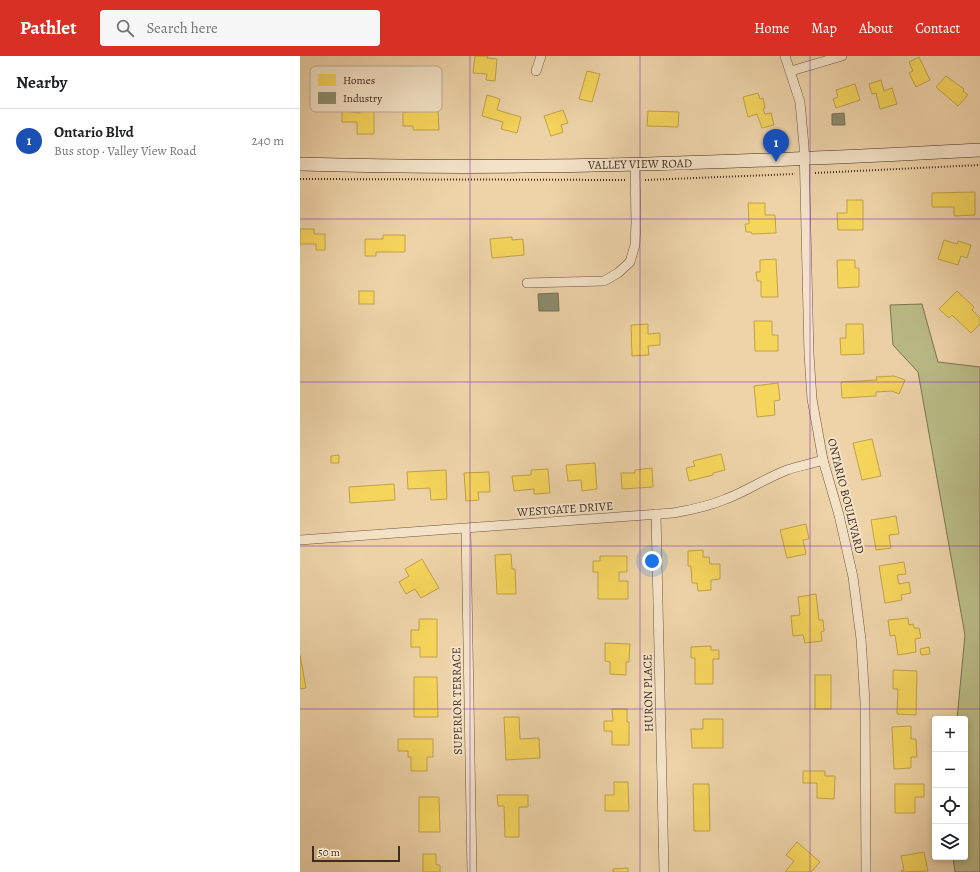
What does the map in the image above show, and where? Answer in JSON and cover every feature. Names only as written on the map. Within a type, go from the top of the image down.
[{"type":"main road","name":"VALLEY VIEW ROAD","points":[[300,164],[498,167],[635,165],[804,159],[980,150]]},
{"type":"street","points":[[536,71],[541,56]]},
{"type":"street","name":"ONTARIO BOULEVARD","points":[[785,56],[800,102],[804,159],[809,354],[812,399],[823,460],[839,515],[853,577],[861,639],[865,702],[864,871]]},
{"type":"street","points":[[791,71],[842,56]]},
{"type":"street","points":[[527,283],[604,281],[618,273],[630,262],[635,245],[635,165]]},
{"type":"street","name":"WESTGATE DRIVE","points":[[300,540],[673,513],[700,508],[726,499],[789,469],[823,460]]},
{"type":"street","name":"HURON PLACE","points":[[656,514],[664,872]]},
{"type":"street","name":"SUPERIOR TERRACE","points":[[466,529],[472,872]]},
{"type":"green space","points":[[922,304],[938,362],[980,367],[980,872],[955,872],[953,860],[968,860],[968,716],[957,716],[965,635],[918,372],[893,345],[890,305]]},
{"type":"building: Homes","points":[[475,56],[488,56],[487,58],[497,59],[495,81],[486,80],[487,74],[473,73]]},
{"type":"building: Homes","points":[[919,57],[930,80],[916,87],[909,73],[913,71],[909,62]]},
{"type":"building: Homes","points":[[587,71],[600,74],[592,102],[579,99]]},
{"type":"building: Homes","points":[[946,76],[964,89],[963,91],[968,95],[958,106],[936,87]]},
{"type":"building: Homes","points":[[881,80],[884,91],[892,88],[897,104],[880,109],[876,93],[872,94],[869,84]]},
{"type":"building: Homes","points":[[855,84],[860,100],[836,108],[833,99],[838,97],[836,90]]},
{"type":"building: Homes","points":[[758,93],[760,99],[763,98],[765,108],[763,109],[765,114],[771,113],[774,125],[762,128],[757,114],[748,117],[743,97]]},
{"type":"building: Homes","points":[[487,95],[500,99],[497,110],[521,117],[517,133],[501,129],[503,122],[482,116]]},
{"type":"building: Homes","points":[[563,110],[568,123],[561,125],[563,132],[551,136],[544,116]]},
{"type":"building: Homes","points":[[648,111],[679,112],[678,127],[647,126]]},
{"type":"building: Homes","points":[[342,112],[374,112],[374,134],[357,134],[357,122],[342,122]]},
{"type":"building: Homes","points":[[403,112],[438,112],[439,130],[413,130],[413,126],[403,126]]},
{"type":"building: Homes","points":[[975,192],[975,215],[954,216],[954,207],[932,207],[932,193]]},
{"type":"building: Homes","points":[[847,200],[863,200],[863,230],[838,230],[837,213],[847,213]]},
{"type":"building: Homes","points":[[748,203],[765,203],[765,215],[775,215],[776,233],[752,234],[751,232],[746,232],[745,224],[749,224]]},
{"type":"building: Homes","points":[[300,229],[314,229],[314,234],[325,234],[325,250],[316,250],[316,244],[300,244]]},
{"type":"building: Homes","points":[[383,235],[405,235],[405,252],[376,252],[376,256],[365,256],[365,239],[383,239]]},
{"type":"building: Homes","points":[[512,237],[512,240],[523,239],[524,255],[492,258],[490,239]]},
{"type":"building: Homes","points":[[944,240],[957,244],[958,241],[971,245],[967,258],[961,256],[958,265],[938,259]]},
{"type":"building: Homes","points":[[776,259],[778,297],[761,297],[761,281],[757,281],[756,272],[760,272],[760,260]]},
{"type":"building: Homes","points":[[837,260],[855,260],[855,268],[859,268],[859,287],[838,288]]},
{"type":"building: Homes","points":[[359,291],[374,291],[374,304],[359,304]]},
{"type":"building: Homes","points":[[957,291],[974,307],[972,310],[980,318],[980,324],[971,333],[952,315],[949,318],[939,309]]},
{"type":"building: Homes","points":[[754,321],[772,321],[772,335],[778,335],[778,351],[755,351]]},
{"type":"building: Homes","points":[[648,324],[648,334],[660,333],[660,345],[648,346],[649,355],[632,356],[631,325]]},
{"type":"building: Homes","points":[[846,324],[863,324],[864,354],[841,355],[840,338],[846,338]]},
{"type":"building: Homes","points":[[894,376],[905,380],[899,394],[892,391],[876,392],[876,396],[842,398],[841,382],[877,380],[876,377]]},
{"type":"building: Homes","points":[[778,383],[780,400],[774,401],[775,415],[757,417],[754,386]]},
{"type":"building: Homes","points":[[872,439],[881,476],[862,480],[853,443]]},
{"type":"building: Homes","points":[[721,454],[725,470],[713,473],[713,475],[689,481],[686,468],[695,466],[693,461]]},
{"type":"building: Homes","points":[[339,455],[339,463],[331,463],[331,456]]},
{"type":"building: Homes","points":[[595,463],[597,489],[582,491],[581,480],[568,481],[566,465]]},
{"type":"building: Homes","points":[[652,468],[653,487],[622,489],[621,473],[635,473],[635,470]]},
{"type":"building: Homes","points":[[548,469],[550,493],[534,494],[534,489],[514,491],[512,476],[531,475],[531,470]]},
{"type":"building: Homes","points":[[446,470],[447,499],[431,500],[430,488],[408,489],[407,472]]},
{"type":"building: Homes","points":[[489,472],[490,492],[478,492],[479,500],[466,501],[464,473]]},
{"type":"building: Homes","points":[[394,484],[395,500],[350,503],[349,487]]},
{"type":"building: Homes","points":[[896,516],[899,534],[889,535],[891,548],[876,550],[871,520]]},
{"type":"building: Homes","points":[[806,524],[809,539],[803,540],[806,554],[787,558],[780,530]]},
{"type":"building: Homes","points":[[703,550],[703,557],[709,557],[710,564],[720,564],[720,579],[711,580],[711,590],[698,591],[697,583],[692,583],[691,566],[688,566],[688,551]]},
{"type":"building: Homes","points":[[511,554],[512,569],[515,569],[516,594],[497,594],[495,555]]},
{"type":"building: Homes","points":[[600,556],[627,556],[627,572],[619,572],[619,581],[628,581],[628,599],[598,599],[598,572],[593,572],[593,561],[600,561]]},
{"type":"building: Homes","points":[[422,559],[439,588],[421,598],[415,589],[406,594],[399,582],[409,576],[405,569]]},
{"type":"building: Homes","points":[[904,562],[906,574],[897,575],[899,584],[909,582],[911,593],[901,595],[902,600],[885,603],[879,566]]},
{"type":"building: Homes","points":[[816,594],[819,620],[823,620],[824,631],[821,632],[822,641],[805,643],[803,635],[793,636],[791,616],[800,615],[798,597]]},
{"type":"building: Homes","points":[[908,618],[909,625],[913,624],[914,628],[919,628],[921,638],[915,639],[916,652],[898,655],[895,635],[890,636],[888,620]]},
{"type":"building: Homes","points":[[419,619],[437,619],[437,657],[420,657],[420,647],[411,647],[411,630],[419,630]]},
{"type":"building: Homes","points":[[605,643],[630,644],[629,662],[626,662],[626,675],[610,674],[610,662],[605,661]]},
{"type":"building: Homes","points":[[711,646],[711,650],[719,650],[719,659],[713,659],[713,684],[695,684],[695,658],[691,658],[691,647]]},
{"type":"building: Homes","points":[[929,647],[930,654],[921,655],[920,649]]},
{"type":"building: Homes","points":[[300,655],[306,688],[300,689]]},
{"type":"building: Homes","points":[[893,670],[917,671],[916,715],[897,714],[898,689],[893,689]]},
{"type":"building: Homes","points":[[815,675],[831,675],[831,709],[815,709]]},
{"type":"building: Homes","points":[[414,677],[437,677],[438,717],[414,717]]},
{"type":"building: Homes","points":[[612,709],[627,709],[627,722],[629,722],[629,745],[612,745],[612,731],[604,731],[604,721],[613,721]]},
{"type":"building: Homes","points":[[504,717],[519,717],[520,739],[539,738],[540,758],[506,760]]},
{"type":"building: Homes","points":[[703,719],[723,719],[723,748],[692,748],[691,729],[703,729]]},
{"type":"building: Homes","points":[[911,726],[911,739],[916,739],[917,757],[911,757],[911,768],[894,769],[892,727]]},
{"type":"building: Homes","points":[[398,739],[433,739],[433,757],[427,757],[427,771],[411,771],[411,757],[408,757],[408,751],[398,751]]},
{"type":"building: Homes","points":[[803,771],[825,771],[825,776],[835,776],[834,799],[817,798],[817,783],[803,783]]},
{"type":"building: Homes","points":[[614,782],[628,782],[629,811],[605,811],[605,795],[614,795]]},
{"type":"building: Homes","points":[[693,784],[709,784],[710,831],[694,831]]},
{"type":"building: Homes","points":[[895,784],[924,784],[924,797],[915,797],[915,813],[895,813]]},
{"type":"building: Homes","points":[[497,795],[528,795],[528,807],[519,807],[519,837],[505,837],[504,806],[498,806]]},
{"type":"building: Homes","points":[[419,797],[439,797],[440,832],[419,832]]},
{"type":"building: Homes","points":[[797,842],[820,862],[811,872],[785,872],[794,861],[786,855]]},
{"type":"building: Homes","points":[[924,852],[928,871],[901,871],[904,870],[901,856]]},
{"type":"building: Homes","points":[[423,854],[436,854],[436,865],[440,865],[440,872],[423,872]]},
{"type":"building: Homes","points":[[628,868],[628,872],[613,872],[613,869]]},
{"type":"building: Industry","points":[[844,113],[845,125],[832,125],[832,114]]},
{"type":"building: Industry","points":[[558,293],[559,311],[539,311],[538,294]]},
{"type":"place","name":"Ontario Blvd","points":[[776,162]]}]
